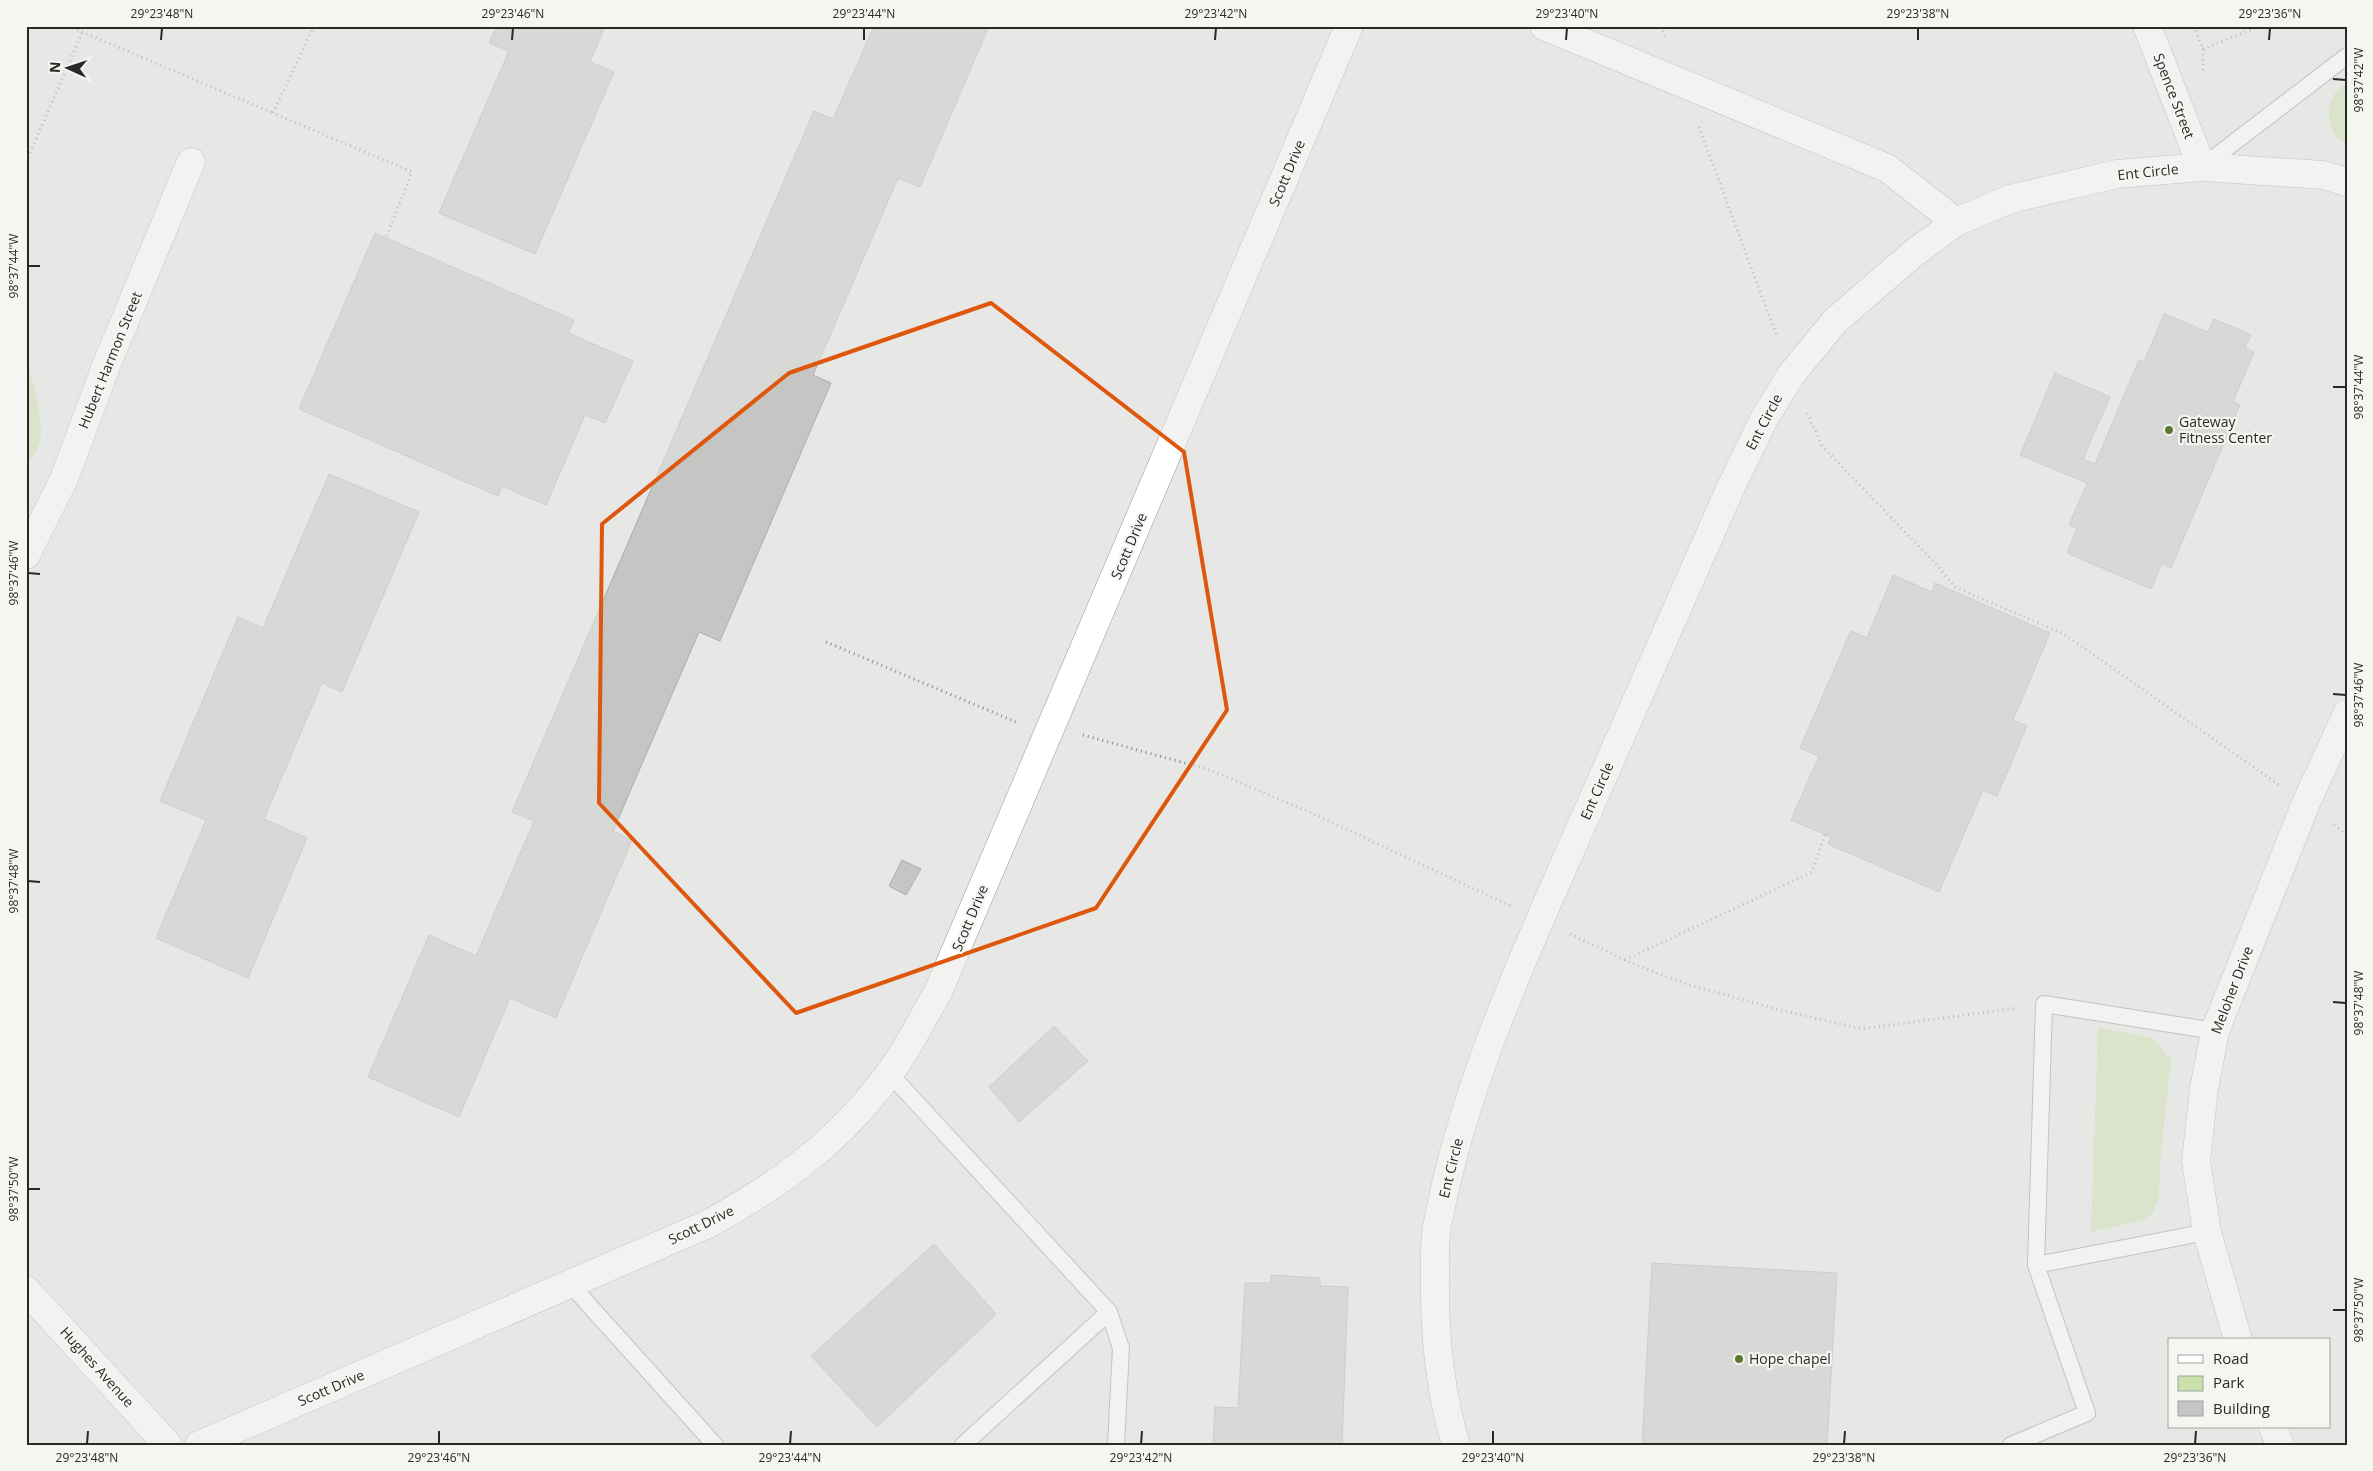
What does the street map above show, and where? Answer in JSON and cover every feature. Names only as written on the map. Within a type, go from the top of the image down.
[{"type":"street","name":"Scott Drive","points":[[199,1445],[708,1224],[755,1198],[799,1168],[840,1133],[890,1074],[938,992],[1349,26]]},
{"type":"street","points":[[1544,26],[1887,168],[1956,222]]},
{"type":"street","name":"Spence Street","points":[[2147,26],[2202,166]]},
{"type":"street","name":"Hubert Harmon Street","points":[[26,556],[64,479],[108,361],[191,162]]},
{"type":"street","name":"Ent Circle","points":[[1456,1445],[1449,1423],[1438,1355],[1435,1300],[1436,1230],[1456,1146],[1490,1037],[1540,919],[1730,489],[1764,419],[1791,375],[1835,321],[1914,253],[1956,222],[2010,198],[2117,174],[2202,166],[2323,175],[2347,182]]},
{"type":"street","name":"Meloher Drive","points":[[2237,1338],[2207,1232],[2196,1161],[2204,1089],[2216,1031],[2306,803],[2347,714]]},
{"type":"street","name":"Hughes Avenue","points":[[26,1290],[168,1445]]},
{"type":"street","points":[[2273,1428],[2280,1445]]},
{"type":"lane","points":[[2202,166],[2347,56]]},
{"type":"lane","points":[[2011,1445],[2087,1413],[2036,1265],[2044,1004],[2216,1031]]},
{"type":"lane","points":[[890,1074],[1109,1312],[1120,1348],[1116,1445]]},
{"type":"lane","points":[[2036,1265],[2207,1232]]},
{"type":"lane","points":[[570,1284],[715,1445]]},
{"type":"lane","points":[[963,1445],[1109,1312]]},
{"type":"path","points":[[68,26],[412,172],[386,238]]},
{"type":"path","points":[[273,113],[314,26]]},
{"type":"path","points":[[1661,26],[1791,375],[1822,446],[1936,564],[1955,587],[2064,634],[2306,803],[2347,835]]},
{"type":"path","points":[[2203,49],[2260,26]]},
{"type":"path","points":[[26,162],[82,33]]},
{"type":"path","points":[[826,642],[1024,724],[1052,727],[1210,770],[1307,811],[1625,960],[1688,985],[1862,1029],[2044,1004]]},
{"type":"path","points":[[1625,960],[1812,872],[1825,834]]},
{"type":"highlighted area","points":[[991,303],[1184,452],[1227,710],[1096,908],[796,1013],[599,803],[602,524],[789,373]]},
{"type":"green space","points":[[2347,84],[2347,145],[2335,135],[2329,114],[2332,99]]},
{"type":"green space","points":[[26,365],[33,381],[38,402],[41,433],[38,448],[26,469]]},
{"type":"green space","points":[[2098,1027],[2152,1038],[2171,1059],[2160,1163],[2159,1199],[2154,1210],[2148,1218],[2140,1221],[2091,1232]]},
{"type":"building","points":[[497,26],[605,26],[590,62],[614,72],[535,254],[439,213],[509,51],[489,43]]},
{"type":"building","points":[[874,26],[989,26],[920,187],[898,178],[813,375],[831,383],[720,641],[699,632],[613,831],[632,840],[556,1018],[510,998],[459,1117],[368,1077],[429,935],[476,956],[534,821],[512,812],[814,111],[833,119]]},
{"type":"building","points":[[375,233],[574,320],[568,333],[633,361],[605,423],[585,415],[546,505],[502,486],[498,496],[299,409]]},
{"type":"building","name":"Gateway Fitness Center","points":[[2164,314],[2208,332],[2214,319],[2251,335],[2245,348],[2254,352],[2233,402],[2240,405],[2171,568],[2162,563],[2151,589],[2067,553],[2077,529],[2069,525],[2087,483],[2020,455],[2055,373],[2110,397],[2083,459],[2095,464],[2139,360],[2144,362]]},
{"type":"building","points":[[329,474],[419,512],[342,692],[322,683],[264,819],[307,838],[248,978],[156,938],[206,820],[160,801],[238,617],[263,628]]},
{"type":"building","points":[[1893,575],[1932,592],[1935,583],[2050,633],[2013,720],[2027,726],[1997,796],[1983,790],[1939,892],[1828,844],[1831,837],[1791,820],[1819,756],[1800,748],[1851,631],[1867,638]]},
{"type":"building","points":[[902,860],[921,869],[906,895],[889,886]]},
{"type":"building","points":[[1054,1026],[1088,1061],[1019,1122],[989,1087]]},
{"type":"building","points":[[934,1244],[996,1314],[877,1427],[811,1356]]},
{"type":"building","name":"Hope chapel","points":[[1652,1263],[1837,1273],[1827,1445],[1642,1445]]},
{"type":"building","points":[[1271,1275],[1320,1278],[1320,1286],[1348,1287],[1342,1445],[1213,1445],[1215,1407],[1238,1408],[1245,1283],[1271,1283]]},
{"type":"place","name":"Gateway Fitness Center","points":[[2169,430]]},
{"type":"place","name":"Hope chapel","points":[[1739,1359]]}]
